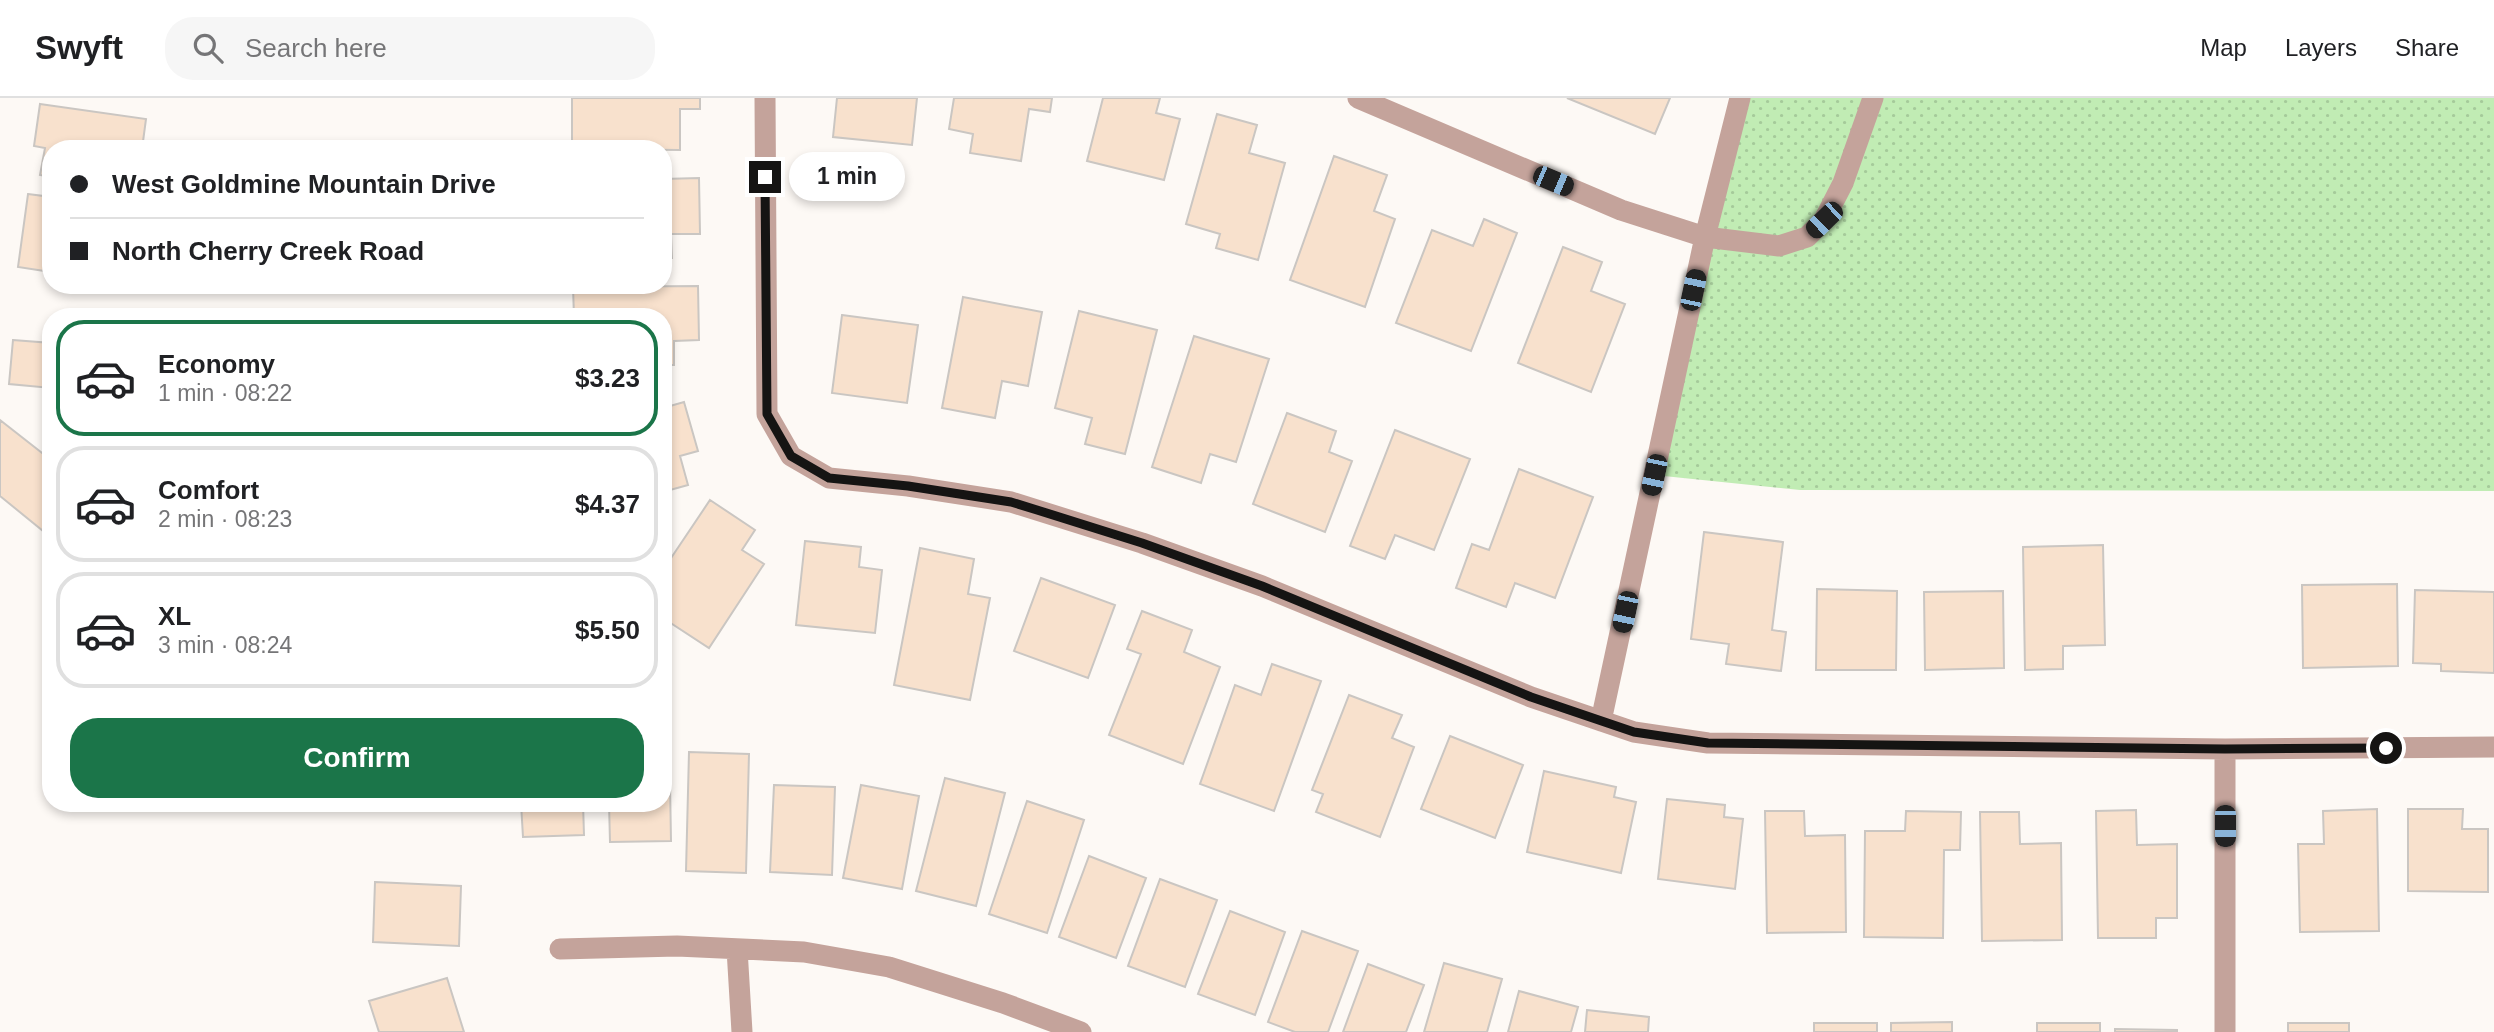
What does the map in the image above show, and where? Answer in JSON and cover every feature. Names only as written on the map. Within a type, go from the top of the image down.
[{"type":"street","points":[[765,98],[767,414],[791,456],[829,478],[908,486],[1011,502],[1142,543],[1262,586],[1531,697],[1634,732],[1708,743],[2225,749],[2494,747]]},
{"type":"street","points":[[1358,98],[1620,210],[1705,237],[1779,246],[1807,237],[1824,220],[1843,183],[1872,98]]},
{"type":"street","points":[[1601,721],[1705,237],[1740,98]]},
{"type":"street","points":[[2225,749],[2225,1032]]},
{"type":"street","points":[[560,949],[677,946],[804,952],[889,967],[1003,1003],[1081,1032]]},
{"type":"street","points":[[737,949],[742,1032]]},
{"type":"green space","points":[[1740,98],[2494,98],[2494,491],[1800,490],[1654,475]]},
{"type":"building","points":[[572,98],[700,98],[700,109],[680,109],[680,150],[672,150],[672,140],[572,140]]},
{"type":"building","points":[[837,98],[917,98],[912,145],[833,137]]},
{"type":"building","points":[[954,98],[1052,98],[1050,112],[1029,109],[1021,161],[970,153],[973,134],[949,129]]},
{"type":"building","points":[[1103,98],[1160,98],[1156,113],[1180,119],[1164,180],[1087,161]]},
{"type":"building","points":[[1567,98],[1670,98],[1655,134]]},
{"type":"building","points":[[40,104],[146,119],[143,140],[42,140],[42,147],[34,146]]},
{"type":"building","points":[[1217,114],[1257,125],[1249,153],[1285,163],[1258,260],[1216,248],[1220,234],[1186,224]]},
{"type":"building","points":[[1334,156],[1387,175],[1374,211],[1395,219],[1365,307],[1290,280]]},
{"type":"building","points":[[699,178],[700,234],[672,234],[672,179]]},
{"type":"building","points":[[28,194],[42,196],[42,271],[18,267]]},
{"type":"building","points":[[1484,219],[1517,233],[1471,351],[1396,323],[1432,230],[1473,246]]},
{"type":"building","points":[[1563,247],[1602,262],[1591,291],[1625,304],[1591,392],[1518,363]]},
{"type":"building","points":[[672,286],[698,286],[699,340],[674,341],[674,365],[672,308],[574,308],[573,294],[672,294]]},
{"type":"building","points":[[963,297],[1042,312],[1028,386],[1002,381],[995,418],[942,408]]},
{"type":"building","points":[[1079,311],[1157,330],[1125,454],[1085,444],[1092,418],[1055,408]]},
{"type":"building","points":[[842,315],[918,325],[907,403],[832,393]]},
{"type":"building","points":[[1194,336],[1269,359],[1236,462],[1210,454],[1201,483],[1152,467]]},
{"type":"building","points":[[13,340],[42,342],[42,387],[9,384]]},
{"type":"building","points":[[684,402],[698,451],[680,456],[688,485],[672,489],[672,405]]},
{"type":"building","points":[[1287,413],[1336,431],[1329,452],[1352,461],[1325,532],[1253,504]]},
{"type":"building","points":[[0,420],[42,453],[42,530],[0,496]]},
{"type":"building","points":[[1395,430],[1470,459],[1434,550],[1395,535],[1385,559],[1350,546]]},
{"type":"building","points":[[1519,469],[1593,497],[1555,598],[1515,583],[1506,607],[1456,588],[1472,544],[1489,550]]},
{"type":"building","points":[[710,500],[755,530],[742,550],[764,564],[709,648],[672,624],[672,557]]},
{"type":"building","points":[[1704,532],[1783,542],[1772,630],[1786,632],[1781,671],[1726,664],[1729,644],[1691,639]]},
{"type":"building","points":[[805,541],[861,547],[859,567],[882,570],[875,633],[796,625]]},
{"type":"building","points":[[2103,545],[2105,645],[2063,646],[2063,669],[2025,670],[2023,547]]},
{"type":"building","points":[[920,548],[974,559],[968,594],[990,598],[970,700],[894,685]]},
{"type":"building","points":[[1041,578],[1115,605],[1088,678],[1014,651]]},
{"type":"building","points":[[2397,584],[2398,666],[2303,668],[2302,585]]},
{"type":"building","points":[[1817,589],[1897,591],[1896,670],[1816,670]]},
{"type":"building","points":[[2415,590],[2494,592],[2494,673],[2441,671],[2441,664],[2413,663]]},
{"type":"building","points":[[2003,591],[2004,668],[1925,670],[1924,592]]},
{"type":"building","points":[[1142,611],[1192,630],[1184,652],[1220,667],[1183,764],[1109,735],[1141,654],[1127,649]]},
{"type":"building","points":[[1272,664],[1321,681],[1274,811],[1200,784],[1235,685],[1261,695]]},
{"type":"building","points":[[1349,695],[1402,715],[1392,738],[1414,747],[1380,837],[1316,812],[1323,794],[1312,790]]},
{"type":"building","points":[[1450,736],[1523,765],[1495,838],[1421,809]]},
{"type":"building","points":[[689,752],[749,754],[746,873],[686,871]]},
{"type":"building","points":[[1544,771],[1616,787],[1614,797],[1636,802],[1621,873],[1527,852]]},
{"type":"building","points":[[945,778],[1005,793],[976,906],[916,891]]},
{"type":"building","points":[[774,785],[835,787],[832,875],[770,872]]},
{"type":"building","points":[[861,785],[919,796],[902,889],[843,878]]},
{"type":"building","points":[[1667,799],[1725,805],[1724,817],[1743,819],[1735,889],[1658,879]]},
{"type":"building","points":[[1027,801],[1084,820],[1047,933],[989,914]]},
{"type":"building","points":[[2377,809],[2379,931],[2300,932],[2298,844],[2324,844],[2323,811]]},
{"type":"building","points":[[2408,809],[2463,809],[2462,829],[2488,829],[2488,892],[2408,891]]},
{"type":"building","points":[[2136,810],[2137,845],[2177,844],[2177,918],[2156,918],[2156,938],[2098,938],[2096,811]]},
{"type":"building","points":[[1765,811],[1804,811],[1805,836],[1845,835],[1846,932],[1767,933]]},
{"type":"building","points":[[1906,811],[1961,812],[1960,850],[1944,850],[1943,938],[1864,937],[1865,831],[1905,831]]},
{"type":"building","points":[[522,812],[583,812],[584,835],[523,837]]},
{"type":"building","points":[[609,812],[671,812],[671,841],[610,842]]},
{"type":"building","points":[[1980,812],[2019,812],[2020,844],[2061,843],[2062,940],[1982,941]]},
{"type":"building","points":[[1089,856],[1146,878],[1116,958],[1059,937]]},
{"type":"building","points":[[1160,879],[1217,900],[1185,987],[1128,966]]},
{"type":"building","points":[[375,882],[461,886],[459,946],[373,942]]},
{"type":"building","points":[[1230,911],[1285,932],[1255,1015],[1198,994]]},
{"type":"building","points":[[1302,931],[1358,951],[1328,1032],[1295,1032],[1268,1022]]},
{"type":"building","points":[[1444,963],[1502,979],[1487,1032],[1424,1032]]},
{"type":"building","points":[[1368,964],[1424,985],[1406,1032],[1343,1032]]},
{"type":"building","points":[[447,978],[464,1032],[379,1032],[369,1001]]},
{"type":"building","points":[[1519,991],[1578,1007],[1571,1032],[1508,1032]]},
{"type":"building","points":[[1587,1010],[1649,1017],[1648,1032],[1585,1032]]},
{"type":"building","points":[[1952,1022],[1952,1032],[1891,1032],[1891,1023]]},
{"type":"building","points":[[1814,1023],[1877,1023],[1877,1032],[1814,1032]]},
{"type":"building","points":[[2037,1023],[2100,1023],[2100,1032],[2037,1032]]},
{"type":"building","points":[[2288,1023],[2349,1023],[2349,1032],[2288,1032]]},
{"type":"building","points":[[2115,1029],[2177,1030],[2177,1032],[2115,1032]]},
{"type":"route","points":[[765,177],[767,414],[791,456],[829,478],[908,486],[1011,502],[1142,543],[1262,586],[1531,697],[1634,732],[1708,743],[2225,749],[2386,748]]}]
